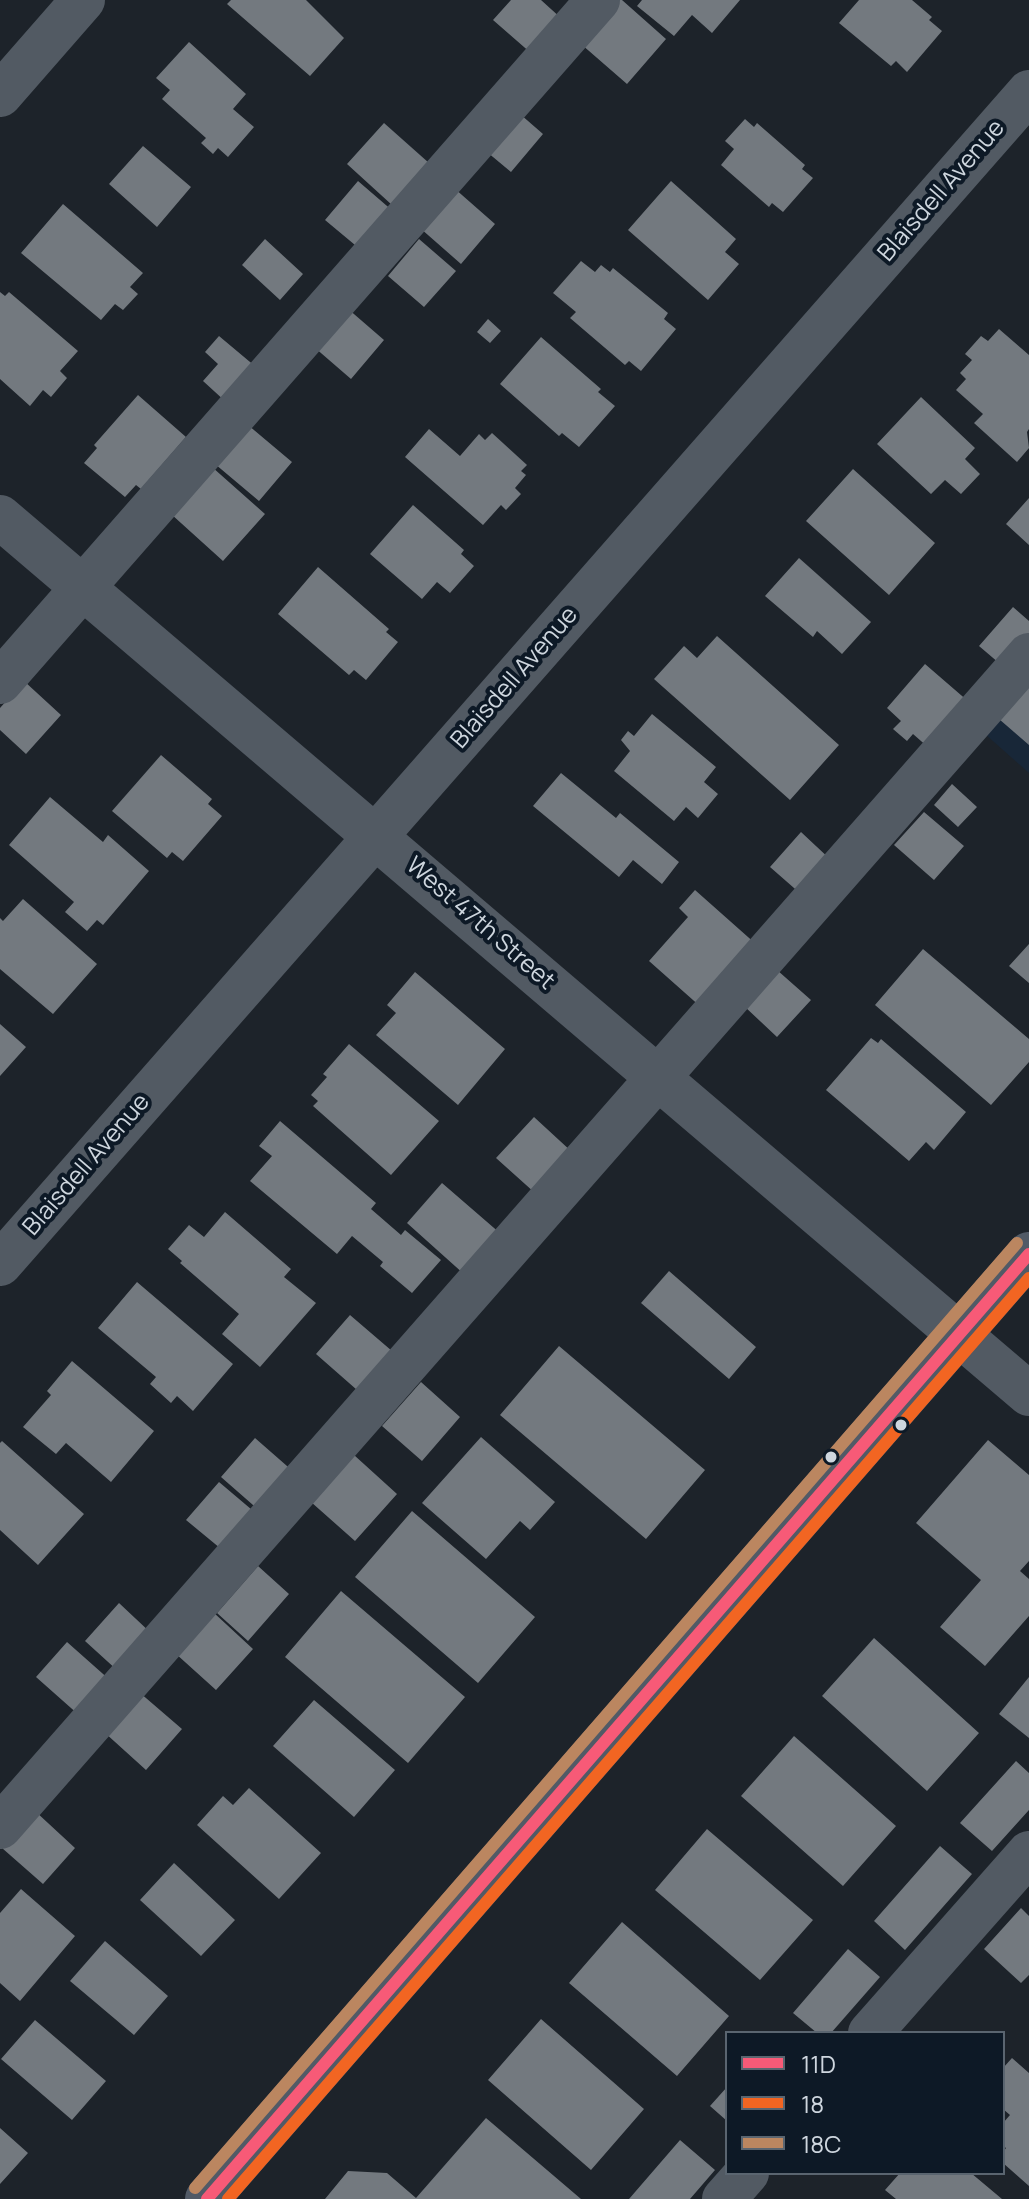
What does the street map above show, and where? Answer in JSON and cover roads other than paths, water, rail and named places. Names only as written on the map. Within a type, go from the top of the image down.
[{"type":"main road","points":[[207,2199],[1029,1254]]},
{"type":"street","points":[[0,95],[83,0]]},
{"type":"street","points":[[0,682],[598,0]]},
{"type":"street","name":"Blaisdell Avenue","points":[[0,1264],[1029,92]]},
{"type":"street","name":"West 47th Street","points":[[0,517],[1029,1394]]},
{"type":"street","points":[[0,1827],[1029,655]]},
{"type":"street","points":[[872,2031],[1029,1853]]},
{"type":"street","points":[[724,2199],[745,2175]]}]
